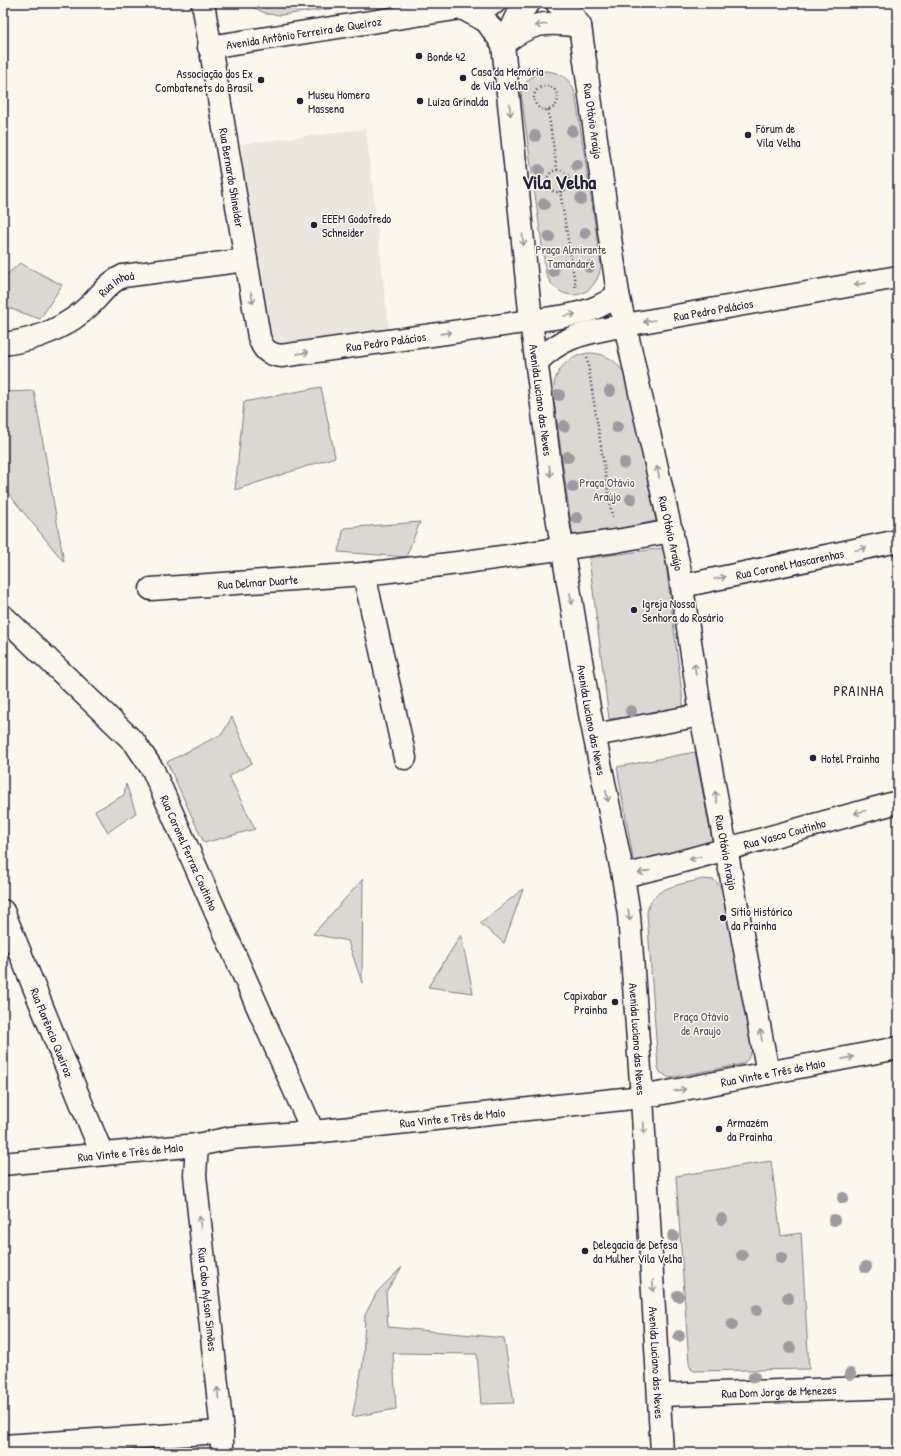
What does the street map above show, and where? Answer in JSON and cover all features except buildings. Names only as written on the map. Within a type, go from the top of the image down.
[{"type":"street","name":"Rua Bernardo Shineider","points":[[202,3],[259,338],[265,351]]},
{"type":"street","name":"Avenida Antônio Ferreira de Queiroz","points":[[209,47],[494,3]]},
{"type":"street","points":[[503,44],[517,15],[529,3]]},
{"type":"street","name":"Rua Otávio Araújo","points":[[557,3],[564,5],[580,26],[618,294],[672,531],[682,586],[701,715],[768,1073]]},
{"type":"street","points":[[462,8],[486,21],[503,44]]},
{"type":"street","points":[[503,44],[520,31],[539,24],[560,23],[580,26]]},
{"type":"street","name":"Avenida Luciano das Neves","points":[[503,44],[532,321],[555,504],[595,735],[623,876],[633,950],[660,1395],[662,1453]]},
{"type":"street","name":"Rua Inhoá","points":[[3,344],[32,338],[64,324],[87,308],[108,285],[123,276],[246,260]]},
{"type":"street","name":"Rua Pedro Palácios","points":[[537,362],[556,345],[582,335],[625,325],[898,277]]},
{"type":"street","points":[[532,321],[579,314],[600,307],[618,294]]},
{"type":"street","name":"Rua Pedro Palácios","points":[[265,351],[272,355],[281,356],[532,321]]},
{"type":"street","name":"Rua Delmar Duarte","points":[[151,589],[364,574],[562,549],[672,531]]},
{"type":"street","name":"Rua Coronel Mascarenhas","points":[[682,586],[898,542]]},
{"type":"street","points":[[364,574],[405,758]]},
{"type":"street","name":"Rua Coronel Ferraz Coutinho","points":[[3,616],[135,743],[154,770],[313,1132]]},
{"type":"street","points":[[595,735],[701,715]]},
{"type":"street","name":"Rua Vasco Coutinho","points":[[623,876],[726,850],[898,802]]},
{"type":"street","name":"Rua Florêncio Queiroz","points":[[3,911],[102,1154]]},
{"type":"street","name":"Rua Vinte e Três de Maio","points":[[3,1164],[197,1145],[231,1138],[313,1132],[642,1097],[898,1048]]},
{"type":"street","name":"Rua Cabo Aylson Simões","points":[[197,1145],[195,1175],[222,1443]]},
{"type":"street","name":"Rua Dom Jorge de Menezes","points":[[660,1395],[898,1387]]},
{"type":"street","points":[[3,1446],[222,1443]]},
{"type":"path","points":[[544,85],[550,86],[558,93],[557,104],[548,110],[538,107],[534,97],[539,87],[544,85]]},
{"type":"path","points":[[548,110],[557,170]]},
{"type":"path","points":[[557,170],[565,172],[569,179],[567,187],[560,191],[552,190],[548,183],[550,174],[557,170]]},
{"type":"path","points":[[560,191],[579,314]]},
{"type":"path","points":[[582,335],[616,541]]},
{"type":"shaded area","name":"EEEM Godofredo Schneider","points":[[366,129],[389,331],[279,346],[270,341],[252,242],[240,144]]},
{"type":"green space","points":[[245,3],[374,3],[281,15],[267,14]]},
{"type":"green space","name":"Praça Almirante Tamandaré","points":[[545,71],[557,73],[562,76],[570,82],[575,93],[601,264],[598,276],[593,285],[586,291],[578,294],[569,295],[560,291],[552,284],[546,274],[521,93],[525,84],[530,78]]},
{"type":"green space","points":[[20,263],[62,285],[40,319],[3,306],[3,278]]},
{"type":"green space","name":"Praça Otávio Araújo","points":[[588,353],[602,355],[612,360],[621,369],[628,381],[656,521],[573,538],[553,393],[556,378],[563,366],[573,358]]},
{"type":"green space","points":[[321,387],[335,457],[235,490],[244,402]]},
{"type":"green space","points":[[34,391],[64,562],[3,487],[3,392]]},
{"type":"green space","points":[[420,522],[406,557],[338,552],[344,528]]},
{"type":"green space","points":[[664,548],[684,710],[609,719],[589,558]]},
{"type":"green space","points":[[232,717],[252,763],[229,776],[255,829],[204,843],[167,762],[222,734]]},
{"type":"green space","points":[[695,752],[713,845],[634,864],[617,767]]},
{"type":"green space","points":[[126,784],[136,813],[108,832],[95,811],[124,795]]},
{"type":"green space","points":[[363,879],[362,983],[348,941],[313,934]]},
{"type":"green space","name":"Praça Otávio de Araujo","points":[[703,879],[714,880],[723,888],[753,1048],[748,1059],[743,1064],[669,1078],[660,1072],[658,1067],[647,912],[650,903],[661,892],[676,885]]},
{"type":"green space","points":[[523,889],[504,943],[480,923]]},
{"type":"green space","points":[[461,935],[473,993],[428,987]]},
{"type":"green space","points":[[771,1161],[781,1236],[801,1233],[809,1369],[694,1371],[691,1369],[689,1363],[676,1176]]},
{"type":"green space","points":[[402,1267],[386,1292],[388,1327],[504,1338],[514,1403],[481,1404],[477,1354],[393,1353],[396,1409],[352,1417],[363,1363],[365,1315],[377,1292]]},
{"type":"place","name":"Bonde 42","points":[[419,56]]},
{"type":"place","name":"Casa da Memória de Vila Velha","points":[[463,78]]},
{"type":"place","name":"Associação dos Ex Combatenets do Brasil","points":[[261,80]]},
{"type":"place","name":"Museu Homero Massena","points":[[300,101]]},
{"type":"place","name":"Luíza Grinalda","points":[[420,101]]},
{"type":"place","name":"Fórum de Vila Velha","points":[[748,135]]},
{"type":"place","name":"EEEM Godofredo Schneider","points":[[314,225]]},
{"type":"place","name":"Igreja Nossa Senhora do Rosário","points":[[634,610]]},
{"type":"place","name":"Hotel Prainha","points":[[813,758]]},
{"type":"place","name":"Sítio Histórico da Prainha","points":[[723,918]]},
{"type":"place","name":"Capixabar Prainha","points":[[615,1002]]},
{"type":"place","name":"Armazém da Prainha","points":[[719,1129]]},
{"type":"place","name":"Delegacia de Defesa da Mulher Vila Velha","points":[[585,1251]]},
{"type":"district","name":"Vila Velha","points":[[559,181]]},
{"type":"district","name":"PRAINHA","points":[[859,690]]}]
